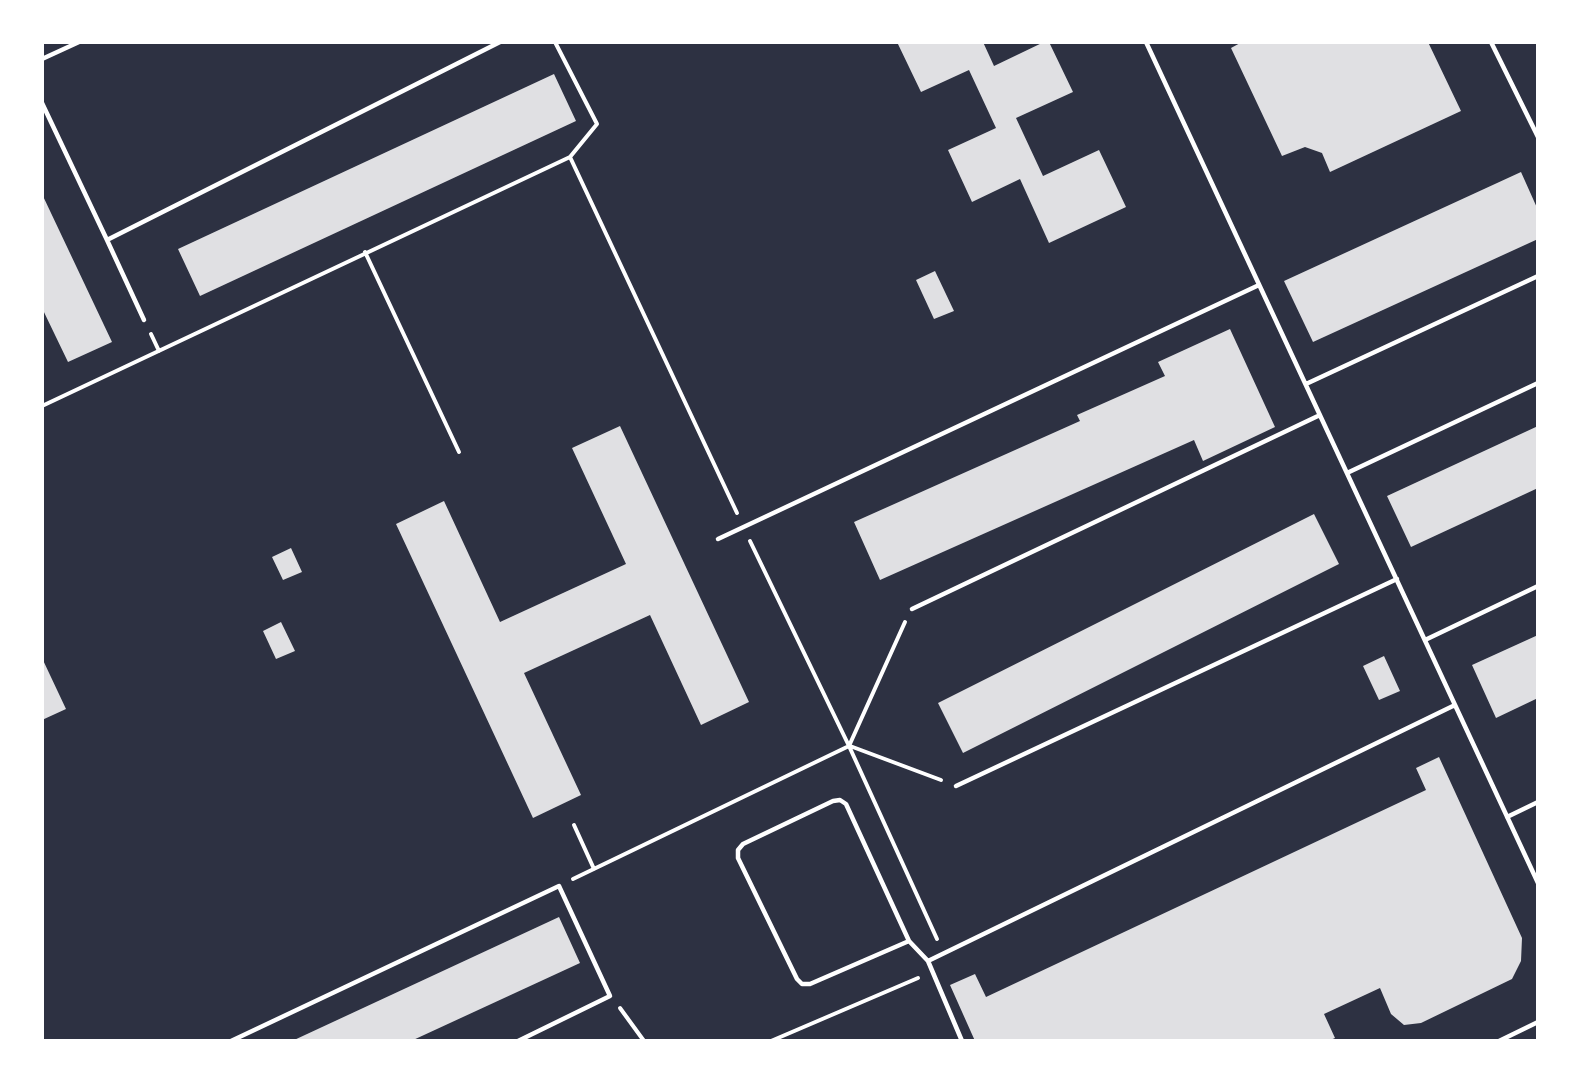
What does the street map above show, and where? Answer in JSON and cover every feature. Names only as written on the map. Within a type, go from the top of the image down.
[{"type":"lane","points":[[42,59],[79,42]]},
{"type":"lane","points":[[107,240],[500,42]]},
{"type":"lane","points":[[1146,42],[1538,883]]},
{"type":"lane","points":[[1491,42],[1538,137]]},
{"type":"lane","points":[[42,103],[144,320]]},
{"type":"lane","points":[[1306,384],[1538,276]]},
{"type":"lane","points":[[718,539],[1259,285]]},
{"type":"lane","points":[[1347,473],[1538,383]]},
{"type":"lane","points":[[912,609],[1320,415]]},
{"type":"lane","points":[[956,786],[1397,579]]},
{"type":"lane","points":[[1425,640],[1538,586]]},
{"type":"lane","points":[[928,961],[1455,705]]},
{"type":"lane","points":[[909,940],[810,984],[802,984],[797,979],[738,858],[738,850],[743,844],[833,801],[840,800],[846,804],[909,940],[928,961],[962,1041]]},
{"type":"lane","points":[[1507,817],[1538,802]]},
{"type":"lane","points":[[231,1041],[559,886],[610,996],[518,1041]]},
{"type":"lane","points":[[1499,1041],[1538,1022]]},
{"type":"path","points":[[42,406],[570,156],[597,124],[555,42]]},
{"type":"path","points":[[570,156],[849,746],[944,954]]},
{"type":"path","points":[[365,252],[459,453]]},
{"type":"path","points":[[559,886],[849,746],[912,609]]},
{"type":"path","points":[[849,746],[956,786]]},
{"type":"path","points":[[574,825],[594,869]]},
{"type":"path","points":[[771,1041],[932,972]]},
{"type":"path","points":[[610,996],[644,1041]]},
{"type":"building","points":[[897,42],[983,42],[994,66],[1044,42],[1049,42],[1073,92],[1016,118],[1043,176],[1099,150],[1126,207],[1049,243],[1020,179],[972,202],[948,150],[996,128],[969,70],[921,92]]},
{"type":"building","points":[[1242,42],[1428,42],[1461,111],[1330,172],[1322,153],[1305,147],[1282,156],[1231,48]]},
{"type":"building","points":[[554,74],[576,121],[200,296],[178,249]]},
{"type":"building","points":[[1521,172],[1538,210],[1538,239],[1313,342],[1284,281]]},
{"type":"building","points":[[42,194],[112,342],[68,362],[42,308]]},
{"type":"building","points":[[935,271],[954,311],[934,319],[916,280]]},
{"type":"building","points":[[1230,329],[1275,427],[1203,461],[1194,440],[880,580],[854,522],[1080,421],[1077,415],[1165,376],[1158,362]]},
{"type":"building","points":[[620,426],[749,702],[701,725],[650,615],[524,673],[581,795],[533,818],[396,524],[444,501],[500,622],[626,564],[572,448]]},
{"type":"building","points":[[1538,426],[1538,488],[1411,547],[1387,496]]},
{"type":"building","points":[[1314,514],[1339,564],[963,753],[938,703]]},
{"type":"building","points":[[291,548],[302,572],[283,580],[272,557]]},
{"type":"building","points":[[281,622],[295,651],[276,659],[263,631]]},
{"type":"building","points":[[1538,635],[1538,698],[1496,718],[1472,665]]},
{"type":"building","points":[[1384,656],[1400,691],[1379,700],[1363,666]]},
{"type":"building","points":[[42,658],[66,709],[42,720]]},
{"type":"building","points":[[1439,757],[1522,938],[1521,961],[1512,979],[1421,1023],[1404,1025],[1391,1014],[1380,988],[1324,1014],[1335,1038],[1328,1041],[975,1041],[950,985],[975,974],[986,997],[1426,790],[1416,768]]},
{"type":"building","points":[[559,917],[580,963],[411,1041],[292,1041]]}]
